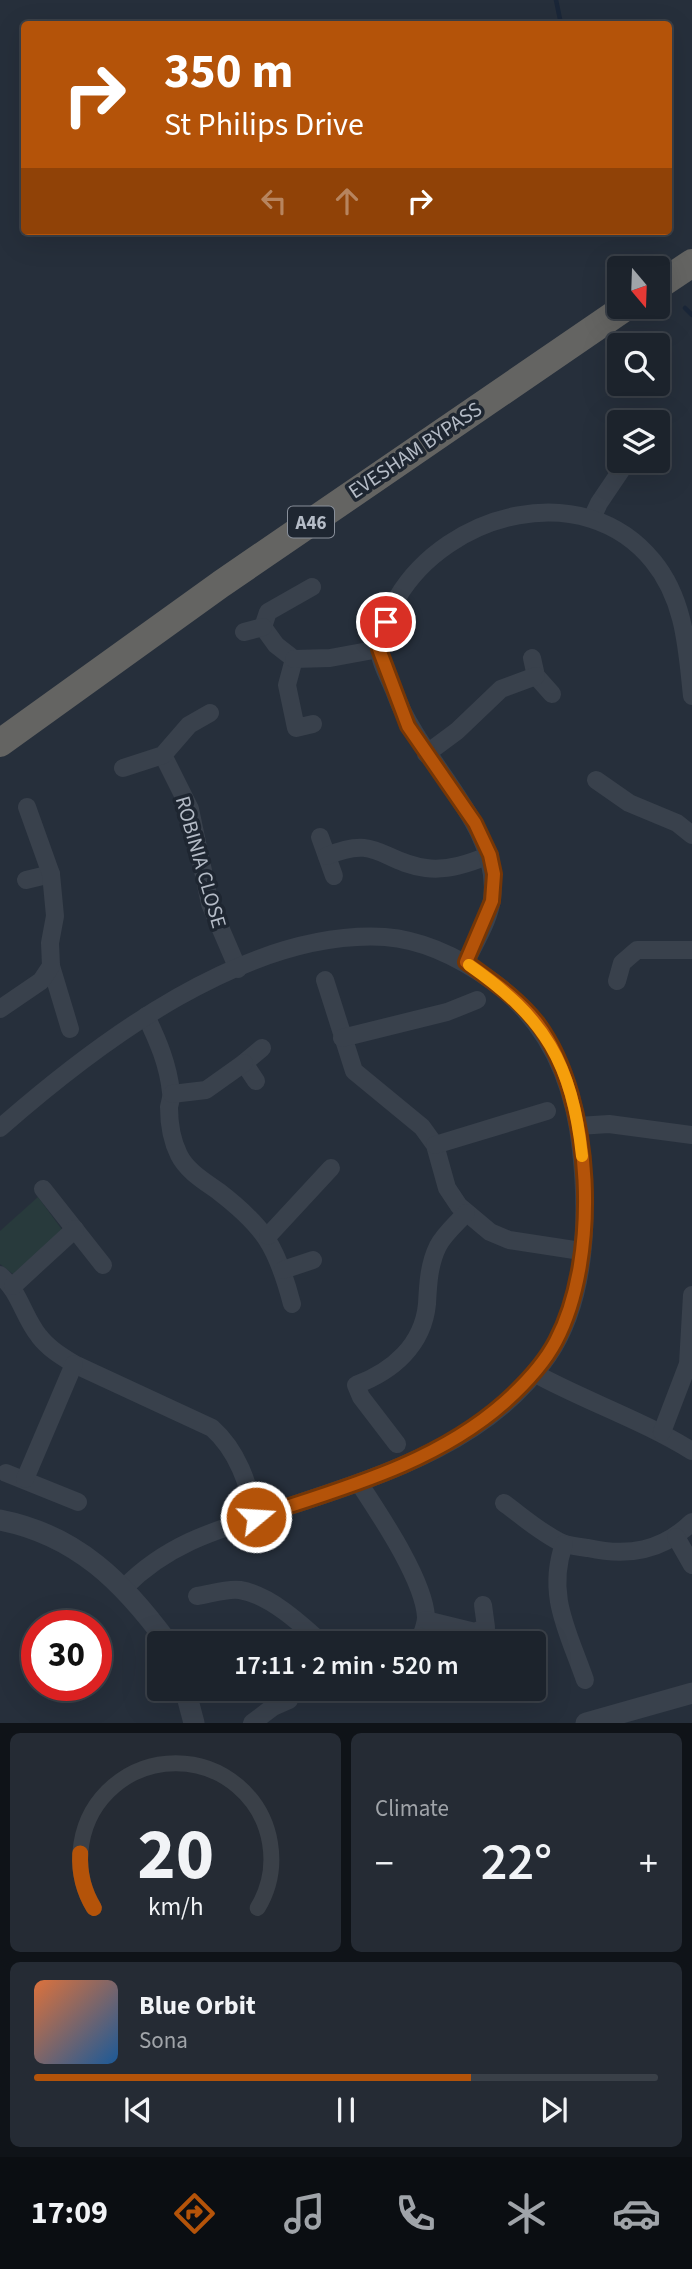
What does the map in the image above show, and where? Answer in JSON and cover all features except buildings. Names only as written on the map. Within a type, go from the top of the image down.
[{"type":"highway","points":[[670,278],[692,263]]},
{"type":"highway","name":"EVESHAM BYPASS","points":[[0,743],[221,584],[608,319]]},
{"type":"street","points":[[592,518],[619,473]]},
{"type":"street","points":[[466,962],[492,901],[494,874],[490,855],[475,823],[408,726],[379,649],[386,622],[405,585],[433,554],[454,539],[528,513],[572,513],[592,518],[639,546],[664,577],[678,605],[685,630],[692,696]]},
{"type":"street","points":[[263,627],[268,612],[312,587]]},
{"type":"street","points":[[263,627],[276,645],[294,659],[330,658],[379,649]]},
{"type":"street","points":[[244,632],[263,627]]},
{"type":"street","points":[[532,658],[536,676],[552,694]]},
{"type":"street","points":[[294,659],[287,685],[296,728],[313,724]]},
{"type":"street","points":[[426,754],[501,689],[536,676]]},
{"type":"street","points":[[123,768],[163,755],[189,725],[210,713]]},
{"type":"street","name":"ROBINIA CLOSE","points":[[163,755],[190,809],[210,904],[238,969]]},
{"type":"street","points":[[596,780],[629,803],[677,823],[692,835]]},
{"type":"street","points":[[27,807],[51,874],[55,916],[50,943],[51,966],[71,1029]]},
{"type":"street","points":[[320,836],[334,876]]},
{"type":"street","points":[[327,856],[357,846],[371,847],[423,868],[442,869],[490,855]]},
{"type":"street","points":[[26,880],[51,874]]},
{"type":"street","points":[[0,1128],[95,1049],[146,1016],[238,969],[310,943],[342,938],[387,937],[428,946],[466,962],[512,996],[539,1026],[568,1081],[579,1126],[584,1179],[582,1251],[569,1311],[548,1356],[534,1373],[505,1402],[431,1453],[359,1483],[178,1545],[147,1565],[125,1587]]},
{"type":"street","points":[[617,981],[622,963],[637,950],[692,950]]},
{"type":"street","points":[[0,1009],[41,981],[51,966]]},
{"type":"street","points":[[325,980],[354,1071],[376,1091],[408,1113],[435,1144],[447,1188],[466,1213],[490,1232],[509,1240],[582,1251]]},
{"type":"street","points":[[342,1038],[447,1012],[477,1000]]},
{"type":"street","points":[[146,1016],[164,1054],[172,1094],[169,1105],[172,1130],[180,1157],[197,1176],[244,1212],[268,1236],[283,1270],[292,1304]]},
{"type":"street","points":[[172,1094],[206,1090],[262,1048]]},
{"type":"street","points":[[244,1063],[256,1081]]},
{"type":"street","points":[[435,1144],[547,1111]]},
{"type":"street","points":[[579,1126],[609,1124],[692,1135]]},
{"type":"street","points":[[268,1236],[331,1168]]},
{"type":"street","points":[[43,1189],[103,1265]]},
{"type":"street","points":[[397,1444],[360,1397],[356,1385],[385,1371],[407,1353],[416,1339],[422,1326],[427,1285],[439,1244],[466,1213]]},
{"type":"street","points":[[75,1229],[6,1280],[38,1335],[74,1364],[212,1428],[223,1437],[240,1466],[256,1517]]},
{"type":"street","points":[[283,1270],[313,1260]]},
{"type":"street","points":[[662,1432],[688,1364],[692,1295]]},
{"type":"street","points":[[25,1479],[74,1364]]},
{"type":"street","points":[[534,1373],[662,1432],[692,1451]]},
{"type":"street","points":[[6,1473],[78,1502]]},
{"type":"street","points":[[359,1483],[402,1554],[423,1599],[426,1620],[423,1631]]},
{"type":"street","points":[[504,1503],[564,1544],[620,1554],[654,1547],[676,1537],[692,1522]]},
{"type":"street","points":[[0,1520],[54,1537],[93,1561],[125,1587],[159,1631]]},
{"type":"street","points":[[676,1537],[692,1565]]},
{"type":"street","points":[[564,1544],[555,1574],[555,1591],[585,1679]]},
{"type":"street","points":[[197,1596],[239,1590],[253,1594],[268,1601],[304,1631]]},
{"type":"street","points":[[426,1620],[475,1632],[486,1627],[483,1605]]},
{"type":"street","points":[[586,1723],[692,1693]]},
{"type":"street","points":[[188,1701],[194,1723]]},
{"type":"street","points":[[252,1723],[274,1706],[286,1701]]},
{"type":"shaded area","points":[[38,1197],[63,1231],[13,1274],[0,1264],[0,1231]]},
{"type":"waterway","points":[[556,0],[560,21]]},
{"type":"waterway","points":[[685,308],[692,315]]},
{"type":"slow traffic","points":[[469,965],[512,996],[539,1026],[550,1044],[568,1081],[575,1103],[582,1156]]},
{"type":"route","points":[[256,1517],[411,1463],[476,1424],[505,1402],[534,1373],[558,1338],[569,1311],[582,1251],[584,1179],[575,1103],[568,1081],[539,1026],[512,996],[466,962],[492,901],[494,874],[490,855],[475,823],[408,726],[379,649],[386,622]]}]
